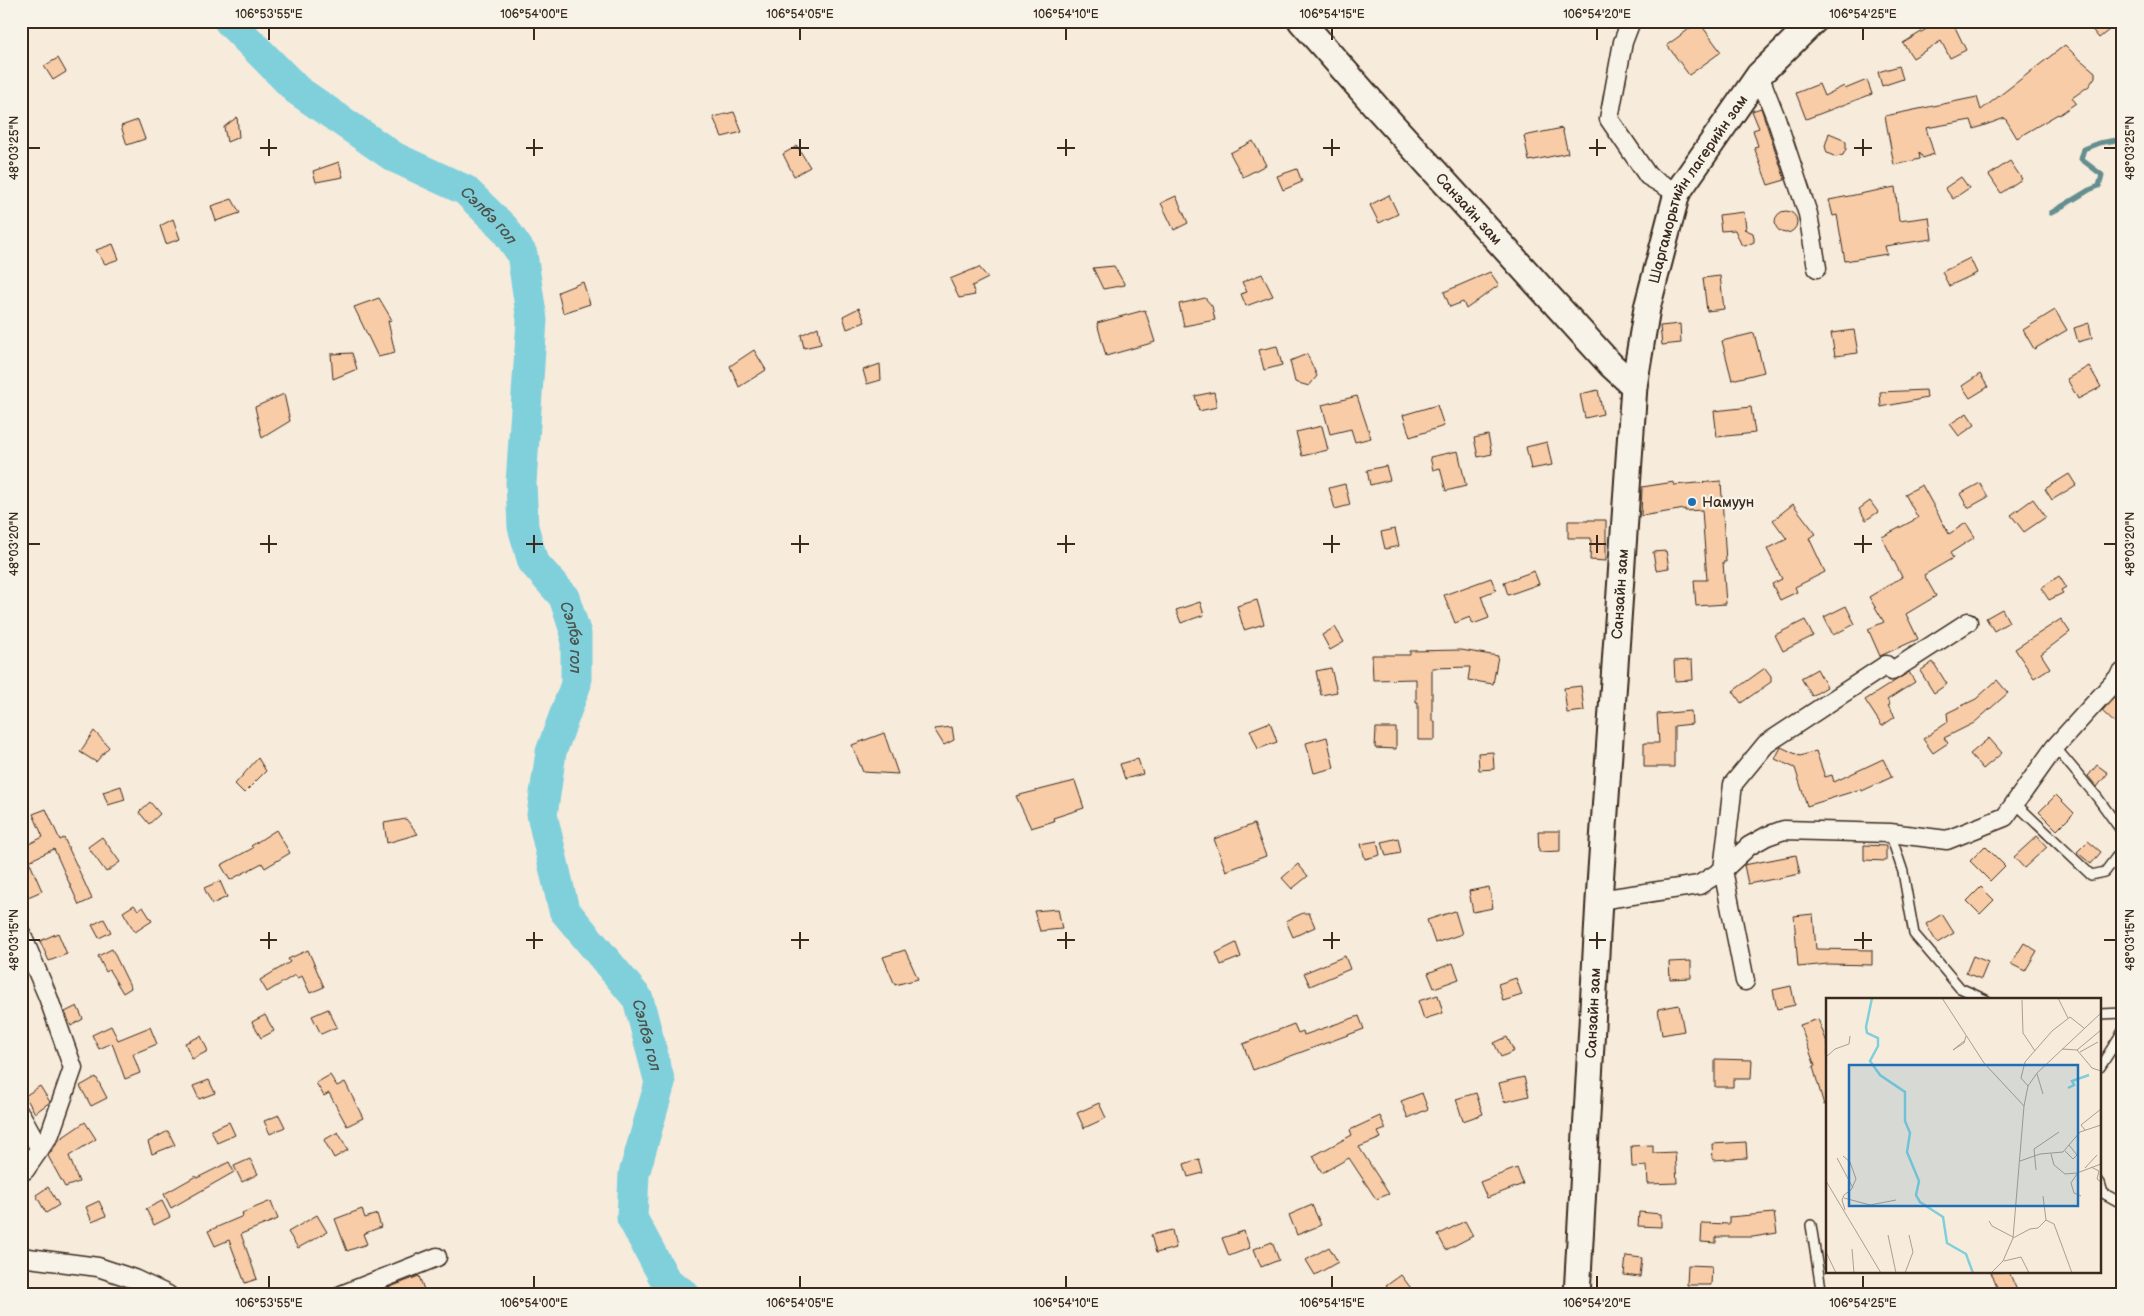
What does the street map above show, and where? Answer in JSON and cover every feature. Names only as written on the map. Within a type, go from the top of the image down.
[{"type":"main road","name":"Санзайн зам","points":[[1301,21],[1379,110],[1611,365],[1634,386],[1599,900],[1577,1295]]},
{"type":"main road","name":"Шаргаморьтийн лагерийн зам","points":[[1634,386],[1647,308],[1677,193],[1759,75],[1814,21]]},
{"type":"street","points":[[1631,21],[1623,42],[1609,119],[1648,176],[1677,193]]},
{"type":"street","points":[[1759,75],[1776,118],[1808,214],[1817,268]]},
{"type":"street","points":[[1745,981],[1723,870],[1733,784],[1766,744],[1886,665],[1892,671],[1968,622]]},
{"type":"street","points":[[1599,900],[1699,885],[1723,870],[1750,846],[1767,836],[1784,830],[1890,833],[1947,840],[2005,816],[2054,747],[2123,672]]},
{"type":"street","points":[[21,933],[48,997],[73,1068],[50,1134],[25,1170],[21,1172]]},
{"type":"street","points":[[21,1115],[40,1149]]},
{"type":"street","points":[[21,1257],[98,1268],[134,1280],[168,1295]]},
{"type":"street","points":[[341,1295],[437,1257]]},
{"type":"lane","points":[[2054,747],[2097,797],[2123,833]]},
{"type":"lane","points":[[2016,802],[2091,875],[2105,872],[2123,848]]},
{"type":"lane","points":[[1890,833],[1903,872],[1914,934],[1960,988],[1982,998]]},
{"type":"lane","points":[[2102,1014],[2123,1013]]},
{"type":"lane","points":[[2102,1064],[2123,1031]]},
{"type":"lane","points":[[2102,1190],[2103,1193],[2123,1204]]},
{"type":"lane","points":[[1811,1225],[1822,1295]]},
{"type":"building","points":[[1923,21],[1952,21],[1966,50],[1950,58],[1941,41],[1913,58],[1903,43],[1928,28]]},
{"type":"building","points":[[2085,21],[2103,21],[2109,30],[2099,38]]},
{"type":"building","points":[[1699,22],[1721,52],[1689,75],[1667,45]]},
{"type":"building","points":[[2065,45],[2095,72],[2095,77],[2089,86],[2072,98],[2076,103],[2059,115],[2017,138],[2005,118],[1974,129],[1971,120],[1926,128],[1934,154],[1923,158],[1919,152],[1920,159],[1894,165],[1885,116],[1977,97],[1981,110]]},
{"type":"building","points":[[58,58],[66,72],[53,80],[44,66]]},
{"type":"building","points":[[1899,66],[1903,79],[1882,86],[1878,72]]},
{"type":"building","points":[[1867,80],[1872,94],[1806,119],[1796,93],[1819,84],[1824,96],[1844,86],[1845,89]]},
{"type":"building","points":[[1761,108],[1785,180],[1768,185],[1754,147],[1758,146],[1753,130],[1759,128],[1752,111]]},
{"type":"building","points":[[734,112],[742,132],[722,137],[713,117]]},
{"type":"building","points":[[237,117],[239,137],[227,142],[224,127]]},
{"type":"building","points":[[138,120],[145,139],[127,145],[121,126]]},
{"type":"building","points":[[1562,128],[1568,153],[1529,161],[1524,136]]},
{"type":"building","points":[[1829,133],[1846,142],[1846,149],[1843,155],[1836,157],[1827,153],[1825,146]]},
{"type":"building","points":[[1253,141],[1266,165],[1243,177],[1230,153]]},
{"type":"building","points":[[797,146],[810,167],[794,176],[783,154]]},
{"type":"building","points":[[2010,161],[2022,179],[2001,193],[1989,175]]},
{"type":"building","points":[[339,162],[343,177],[316,182],[313,171]]},
{"type":"building","points":[[1297,169],[1302,182],[1283,190],[1277,176]]},
{"type":"building","points":[[1961,177],[1969,188],[1953,199],[1945,188]]},
{"type":"building","points":[[1895,187],[1899,221],[1929,217],[1932,239],[1885,246],[1887,254],[1845,261],[1837,215],[1833,216],[1829,200]]},
{"type":"building","points":[[1389,195],[1398,214],[1379,223],[1370,205]]},
{"type":"building","points":[[1176,196],[1188,223],[1174,230],[1161,203]]},
{"type":"building","points":[[232,199],[240,213],[216,221],[211,206]]},
{"type":"building","points":[[1786,211],[1794,214],[1797,222],[1794,230],[1786,233],[1778,230],[1775,222],[1778,214]]},
{"type":"building","points":[[1744,212],[1746,228],[1744,229],[1753,233],[1754,238],[1754,242],[1745,246],[1741,244],[1735,230],[1721,231],[1719,215]]},
{"type":"building","points":[[173,219],[180,239],[166,244],[160,226]]},
{"type":"building","points":[[113,244],[119,259],[105,264],[96,250]]},
{"type":"building","points":[[1970,258],[1977,273],[1949,286],[1942,272]]},
{"type":"building","points":[[1114,266],[1125,285],[1103,289],[1093,268]]},
{"type":"building","points":[[979,267],[988,278],[972,286],[975,295],[959,298],[950,279]]},
{"type":"building","points":[[1490,272],[1499,285],[1466,309],[1463,302],[1450,307],[1444,292]]},
{"type":"building","points":[[1262,274],[1273,296],[1246,306],[1241,294],[1247,292],[1242,282]]},
{"type":"building","points":[[1720,276],[1724,309],[1707,311],[1703,278]]},
{"type":"building","points":[[583,282],[590,304],[563,313],[558,292]]},
{"type":"building","points":[[379,298],[392,320],[388,321],[395,353],[378,357],[354,307]]},
{"type":"building","points":[[1205,298],[1212,306],[1215,320],[1184,326],[1179,304]]},
{"type":"building","points":[[859,308],[865,322],[847,329],[843,316]]},
{"type":"building","points":[[1145,310],[1155,342],[1106,356],[1097,323]]},
{"type":"building","points":[[2055,310],[2067,330],[2034,349],[2023,330]]},
{"type":"building","points":[[2089,323],[2092,338],[2078,342],[2074,328]]},
{"type":"building","points":[[1680,324],[1681,343],[1662,345],[1660,326]]},
{"type":"building","points":[[818,327],[821,344],[804,348],[801,335]]},
{"type":"building","points":[[1854,330],[1858,353],[1835,356],[1831,333]]},
{"type":"building","points":[[1754,333],[1764,372],[1732,380],[1722,341]]},
{"type":"building","points":[[1277,346],[1282,365],[1264,370],[1259,350]]},
{"type":"building","points":[[754,350],[766,370],[739,387],[730,366]]},
{"type":"building","points":[[352,353],[357,369],[333,379],[331,354]]},
{"type":"building","points":[[1307,354],[1317,376],[1309,386],[1295,382],[1290,361]]},
{"type":"building","points":[[880,364],[881,380],[867,384],[863,370]]},
{"type":"building","points":[[2089,366],[2101,387],[2078,399],[2067,379]]},
{"type":"building","points":[[1980,374],[1988,387],[1970,398],[1962,386]]},
{"type":"building","points":[[1598,390],[1603,414],[1585,418],[1580,394]]},
{"type":"building","points":[[1926,390],[1927,398],[1881,407],[1880,392]]},
{"type":"building","points":[[1214,392],[1217,407],[1199,411],[1195,396]]},
{"type":"building","points":[[284,394],[290,421],[262,438],[255,407]]},
{"type":"building","points":[[1357,396],[1371,438],[1355,442],[1351,429],[1330,434],[1322,405]]},
{"type":"building","points":[[1437,405],[1444,426],[1410,437],[1403,415]]},
{"type":"building","points":[[1751,407],[1755,433],[1717,437],[1714,411]]},
{"type":"building","points":[[1967,413],[1975,425],[1959,436],[1950,424]]},
{"type":"building","points":[[1322,426],[1328,450],[1302,456],[1296,432]]},
{"type":"building","points":[[1488,435],[1492,454],[1478,457],[1474,438]]},
{"type":"building","points":[[1547,442],[1552,465],[1531,469],[1526,447]]},
{"type":"building","points":[[1458,451],[1466,486],[1446,491],[1440,468],[1433,470],[1430,457]]},
{"type":"building","points":[[1386,466],[1390,480],[1370,485],[1367,470]]},
{"type":"building","points":[[2069,474],[2076,485],[2052,500],[2045,489]]},
{"type":"building","points":[[1721,481],[1726,562],[1723,562],[1726,604],[1696,606],[1694,580],[1707,580],[1702,510],[1685,511],[1685,509],[1641,516],[1642,487],[1674,482],[1674,485]]},
{"type":"building","points":[[1980,483],[1988,497],[1968,508],[1960,494]]},
{"type":"building","points":[[1345,484],[1350,505],[1335,509],[1329,488]]},
{"type":"building","points":[[1922,485],[1949,534],[1966,523],[1975,537],[1950,553],[1953,558],[1924,575],[1936,596],[1906,614],[1918,639],[1880,656],[1868,629],[1884,622],[1869,597],[1902,577],[1882,537],[1918,518],[1905,494]]},
{"type":"building","points":[[2033,499],[2046,517],[2024,532],[2011,515]]},
{"type":"building","points":[[1870,501],[1878,512],[1866,520],[1859,509]]},
{"type":"building","points":[[1793,504],[1816,534],[1809,538],[1825,572],[1795,587],[1797,592],[1780,600],[1772,584],[1782,579],[1767,549],[1787,539],[1773,520]]},
{"type":"building","points":[[1606,520],[1606,561],[1590,560],[1591,538],[1568,538],[1568,521]]},
{"type":"building","points":[[1395,529],[1399,546],[1385,549],[1381,532]]},
{"type":"building","points":[[1666,551],[1669,568],[1656,570],[1653,552]]},
{"type":"building","points":[[1534,571],[1539,584],[1508,595],[1504,582]]},
{"type":"building","points":[[2059,576],[2066,587],[2061,590],[2063,593],[2049,600],[2041,588]]},
{"type":"building","points":[[1491,578],[1496,590],[1481,596],[1489,618],[1473,624],[1470,617],[1455,623],[1444,595]]},
{"type":"building","points":[[1257,600],[1264,624],[1244,630],[1237,606]]},
{"type":"building","points":[[1200,602],[1204,615],[1181,623],[1176,610]]},
{"type":"building","points":[[1846,606],[1855,624],[1833,635],[1824,617]]},
{"type":"building","points":[[2002,609],[2009,622],[1994,631],[1986,618]]},
{"type":"building","points":[[2061,619],[2070,632],[2041,654],[2050,668],[2034,678],[2015,649]]},
{"type":"building","points":[[1805,620],[1813,636],[1783,651],[1775,635]]},
{"type":"building","points":[[1335,627],[1344,642],[1330,650],[1322,635]]},
{"type":"building","points":[[1461,650],[1498,656],[1493,684],[1468,680],[1470,667],[1432,668],[1432,721],[1435,721],[1435,740],[1418,740],[1416,679],[1373,680],[1372,655],[1410,655],[1410,651]]},
{"type":"building","points":[[1692,660],[1693,680],[1675,681],[1674,661]]},
{"type":"building","points":[[1933,662],[1947,684],[1934,693],[1920,671]]},
{"type":"building","points":[[1331,668],[1337,692],[1321,695],[1316,671]]},
{"type":"building","points":[[1765,668],[1771,676],[1771,682],[1741,703],[1733,691]]},
{"type":"building","points":[[1817,669],[1827,687],[1812,696],[1801,678]]},
{"type":"building","points":[[1909,672],[1915,682],[1887,700],[1890,705],[1888,706],[1895,717],[1882,726],[1865,700]]},
{"type":"building","points":[[1997,680],[2008,693],[1974,723],[1944,738],[1948,743],[1933,753],[1923,739],[1948,722],[1947,713],[1976,699]]},
{"type":"building","points":[[1581,686],[1584,711],[1567,713],[1564,688]]},
{"type":"building","points":[[2114,698],[2123,706],[2123,731],[2102,711]]},
{"type":"building","points":[[1691,711],[1692,724],[1674,726],[1674,767],[1644,767],[1644,743],[1659,743],[1657,714]]},
{"type":"building","points":[[1270,722],[1277,742],[1258,749],[1250,730]]},
{"type":"building","points":[[952,727],[954,740],[944,745],[934,729]]},
{"type":"building","points":[[1376,728],[1396,728],[1396,749],[1375,748]]},
{"type":"building","points":[[94,731],[109,747],[96,762],[80,752]]},
{"type":"building","points":[[884,733],[898,774],[863,772],[852,745]]},
{"type":"building","points":[[1327,737],[1334,768],[1314,773],[1306,743]]},
{"type":"building","points":[[1989,738],[2002,753],[1983,769],[1970,754]]},
{"type":"building","points":[[1781,747],[1800,756],[1816,751],[1825,777],[1832,775],[1834,782],[1883,759],[1892,777],[1862,791],[1861,789],[1807,806],[1795,768],[1775,759]]},
{"type":"building","points":[[1493,752],[1494,769],[1479,770],[1478,753]]},
{"type":"building","points":[[258,758],[266,771],[244,793],[235,784]]},
{"type":"building","points":[[1138,759],[1143,774],[1125,779],[1120,764]]},
{"type":"building","points":[[2097,765],[2108,773],[2097,787],[2088,776]]},
{"type":"building","points":[[1075,781],[1084,808],[1053,818],[1054,821],[1031,828],[1016,796]]},
{"type":"building","points":[[121,786],[125,800],[108,805],[103,792]]},
{"type":"building","points":[[2056,795],[2074,813],[2057,830],[2039,812]]},
{"type":"building","points":[[150,802],[160,814],[149,824],[139,812]]},
{"type":"building","points":[[46,809],[60,840],[64,838],[92,899],[79,905],[54,849],[29,861],[42,891],[21,900],[21,841],[23,847],[43,837],[33,814]]},
{"type":"building","points":[[406,819],[418,834],[387,843],[384,823]]},
{"type":"building","points":[[1254,824],[1266,856],[1226,871],[1214,839]]},
{"type":"building","points":[[276,830],[290,853],[265,868],[262,863],[230,880],[221,865],[253,848],[251,846]]},
{"type":"building","points":[[1538,831],[1560,831],[1560,851],[1539,852]]},
{"type":"building","points":[[2037,836],[2047,847],[2024,868],[2014,857]]},
{"type":"building","points":[[102,837],[120,862],[106,872],[88,847]]},
{"type":"building","points":[[1398,838],[1401,853],[1386,856],[1382,842]]},
{"type":"building","points":[[1377,841],[1380,855],[1365,859],[1361,844]]},
{"type":"building","points":[[2088,841],[2101,852],[2091,864],[2077,852]]},
{"type":"building","points":[[1864,845],[1886,846],[1886,861],[1864,860]]},
{"type":"building","points":[[1985,846],[2005,866],[1990,881],[1970,861]]},
{"type":"building","points":[[1796,855],[1800,874],[1748,884],[1744,865]]},
{"type":"building","points":[[1298,864],[1308,876],[1292,889],[1282,878]]},
{"type":"building","points":[[220,881],[227,897],[212,904],[204,888]]},
{"type":"building","points":[[1489,887],[1493,908],[1473,912],[1469,891]]},
{"type":"building","points":[[1981,887],[1994,900],[1980,914],[1967,901]]},
{"type":"building","points":[[134,905],[138,910],[143,907],[152,921],[135,932],[123,912]]},
{"type":"building","points":[[1058,909],[1062,929],[1040,931],[1034,911]]},
{"type":"building","points":[[1455,911],[1462,934],[1435,943],[1427,920]]},
{"type":"building","points":[[1303,913],[1309,913],[1315,927],[1293,937],[1286,921]]},
{"type":"building","points":[[1813,914],[1816,949],[1872,950],[1872,965],[1828,964],[1798,967],[1794,916]]},
{"type":"building","points":[[1942,914],[1954,933],[1937,943],[1926,924]]},
{"type":"building","points":[[104,919],[111,932],[99,938],[92,925]]},
{"type":"building","points":[[58,933],[67,954],[49,961],[40,941]]},
{"type":"building","points":[[1236,943],[1241,957],[1221,965],[1216,953]]},
{"type":"building","points":[[2024,943],[2037,951],[2025,971],[2011,964]]},
{"type":"building","points":[[112,949],[131,988],[123,993],[109,970],[106,972],[98,956]]},
{"type":"building","points":[[308,950],[324,987],[310,993],[302,976],[297,978],[295,975],[267,992],[260,980],[290,962],[288,959]]},
{"type":"building","points":[[905,950],[918,979],[895,985],[883,957]]},
{"type":"building","points":[[1345,956],[1350,969],[1310,986],[1304,973]]},
{"type":"building","points":[[1973,956],[1988,962],[1981,979],[1966,973]]},
{"type":"building","points":[[1691,961],[1691,978],[1670,979],[1669,962]]},
{"type":"building","points":[[1453,963],[1459,979],[1434,988],[1428,973]]},
{"type":"building","points":[[1516,978],[1522,995],[1503,1001],[1498,984]]},
{"type":"building","points":[[1791,986],[1795,1005],[1777,1009],[1773,990]]},
{"type":"building","points":[[1438,995],[1443,1013],[1424,1019],[1418,1001]]},
{"type":"building","points":[[1679,1005],[1684,1031],[1662,1035],[1658,1009]]},
{"type":"building","points":[[77,1006],[83,1019],[71,1026],[65,1012]]},
{"type":"building","points":[[328,1009],[337,1027],[321,1034],[312,1016]]},
{"type":"building","points":[[265,1015],[274,1031],[261,1038],[252,1022]]},
{"type":"building","points":[[1359,1016],[1364,1029],[1253,1070],[1243,1044],[1294,1024],[1298,1033],[1303,1031],[1304,1035]]},
{"type":"building","points":[[1818,1019],[1826,1040],[1826,1104],[1824,1105],[1813,1067],[1815,1066],[1800,1025]]},
{"type":"building","points":[[111,1026],[118,1040],[150,1027],[157,1044],[133,1054],[140,1073],[125,1079],[112,1043],[99,1049],[92,1035]]},
{"type":"building","points":[[201,1036],[208,1051],[192,1059],[185,1043]]},
{"type":"building","points":[[1507,1037],[1514,1051],[1501,1057],[1494,1043]]},
{"type":"building","points":[[1715,1059],[1752,1060],[1751,1079],[1733,1079],[1733,1087],[1715,1087]]},
{"type":"building","points":[[330,1075],[337,1086],[345,1082],[363,1118],[347,1126],[329,1093],[324,1096],[316,1083]]},
{"type":"building","points":[[96,1077],[107,1098],[91,1106],[80,1086]]},
{"type":"building","points":[[1524,1077],[1529,1096],[1504,1102],[1499,1083]]},
{"type":"building","points":[[209,1080],[215,1093],[199,1099],[193,1086]]},
{"type":"building","points":[[40,1086],[50,1102],[35,1113],[25,1096]]},
{"type":"building","points":[[1422,1093],[1428,1109],[1408,1118],[1401,1101]]},
{"type":"building","points":[[1476,1093],[1483,1114],[1463,1121],[1456,1099]]},
{"type":"building","points":[[1099,1103],[1106,1118],[1084,1128],[1077,1113]]},
{"type":"building","points":[[279,1115],[285,1127],[270,1134],[264,1121]]},
{"type":"building","points":[[1380,1116],[1386,1129],[1378,1132],[1381,1138],[1359,1147],[1389,1194],[1376,1199],[1349,1158],[1322,1173],[1313,1156],[1352,1135],[1350,1130]]},
{"type":"building","points":[[85,1122],[96,1139],[69,1156],[79,1182],[65,1187],[48,1156],[60,1139]]},
{"type":"building","points":[[229,1122],[235,1135],[217,1143],[211,1130]]},
{"type":"building","points":[[168,1131],[175,1145],[152,1154],[148,1142]]},
{"type":"building","points":[[338,1132],[348,1150],[334,1158],[324,1140]]},
{"type":"building","points":[[1746,1142],[1747,1158],[1713,1160],[1712,1144]]},
{"type":"building","points":[[1653,1145],[1653,1153],[1675,1152],[1677,1183],[1648,1184],[1647,1166],[1632,1167],[1631,1146]]},
{"type":"building","points":[[250,1159],[258,1174],[242,1182],[234,1166]]},
{"type":"building","points":[[1199,1159],[1203,1173],[1188,1177],[1184,1164]]},
{"type":"building","points":[[229,1162],[234,1172],[171,1208],[164,1194],[196,1176],[197,1178]]},
{"type":"building","points":[[1517,1168],[1523,1184],[1487,1198],[1480,1182]]},
{"type":"building","points":[[48,1187],[59,1205],[46,1213],[36,1195]]},
{"type":"building","points":[[99,1201],[106,1216],[92,1222],[86,1207]]},
{"type":"building","points":[[162,1201],[170,1217],[154,1225],[146,1209]]},
{"type":"building","points":[[271,1201],[278,1219],[241,1234],[257,1279],[245,1283],[229,1240],[215,1246],[208,1231],[243,1216],[242,1213]]},
{"type":"building","points":[[1312,1205],[1321,1225],[1297,1235],[1289,1215]]},
{"type":"building","points":[[362,1209],[365,1218],[377,1214],[381,1227],[363,1234],[367,1244],[347,1251],[335,1219]]},
{"type":"building","points":[[1639,1212],[1661,1214],[1661,1227],[1638,1226]]},
{"type":"building","points":[[1774,1213],[1777,1233],[1753,1237],[1716,1237],[1716,1243],[1701,1242],[1702,1223],[1729,1224],[1729,1217]]},
{"type":"building","points":[[317,1215],[327,1232],[298,1248],[288,1232]]},
{"type":"building","points":[[1465,1221],[1473,1236],[1446,1250],[1438,1235]]},
{"type":"building","points":[[1172,1230],[1176,1248],[1156,1253],[1151,1235]]},
{"type":"building","points":[[1244,1231],[1250,1248],[1229,1256],[1222,1238]]},
{"type":"building","points":[[1272,1242],[1279,1260],[1261,1267],[1254,1249]]},
{"type":"building","points":[[1329,1247],[1338,1262],[1315,1275],[1306,1260]]},
{"type":"building","points":[[1626,1256],[1642,1258],[1640,1277],[1624,1275]]},
{"type":"building","points":[[1688,1265],[1712,1266],[1711,1285],[1687,1285]]},
{"type":"building","points":[[1992,1274],[2010,1274],[2019,1295],[2000,1295]]},
{"type":"building","points":[[1401,1275],[1416,1295],[1393,1295],[1386,1286]]},
{"type":"building","points":[[419,1276],[426,1295],[372,1295],[372,1294]]},
{"type":"waterway","name":"Сэлбэ гол","points":[[229,21],[297,90],[394,157],[465,190],[504,228],[522,254],[532,320],[521,483],[523,527],[533,562],[564,597],[576,634],[576,684],[551,752],[542,815],[564,910],[638,999],[660,1083],[634,1174],[632,1218],[666,1281],[685,1295]]},
{"type":"waterway","points":[[2051,213],[2099,186],[2102,175],[2081,159],[2084,149],[2099,143],[2123,139]]},
{"type":"place","name":"Намуун","points":[[1692,502]]}]
